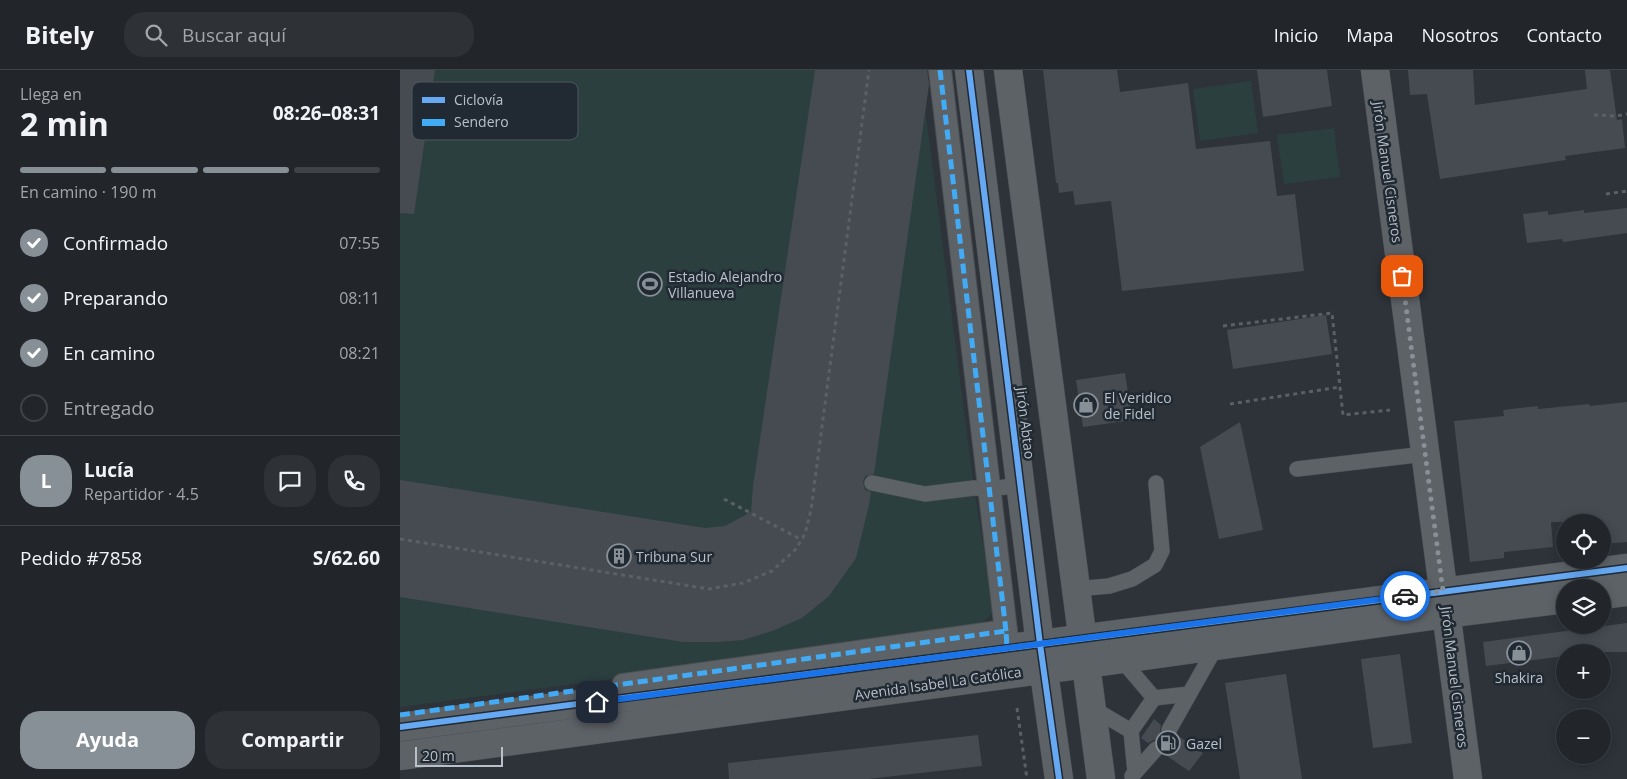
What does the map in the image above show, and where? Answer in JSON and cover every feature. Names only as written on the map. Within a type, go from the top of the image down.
[{"type":"street","points":[[400,716],[1007,640],[940,70]]},
{"type":"street","name":"Jirón Abtao","points":[[970,70],[1042,657],[1059,779]]},
{"type":"street","name":"Jirón Abtao","points":[[1008,70],[1101,779]]},
{"type":"street","name":"Jirón Manuel Cisneros","points":[[1375,70],[1468,779]]},
{"type":"street","name":"Avenida Isabel La Católica","points":[[1085,651],[1120,658],[1217,645],[1627,568]]},
{"type":"street","points":[[1611,594],[1627,592]]},
{"type":"street","name":"Avenida Isabel La Católica","points":[[400,756],[1042,657],[1445,602],[1556,599]]},
{"type":"street","name":"Avenida Isabel La Católica","points":[[400,727],[1007,640],[1042,657]]},
{"type":"lane","points":[[1297,469],[1425,454]]},
{"type":"lane","points":[[1076,589],[1109,586],[1132,579],[1155,565],[1162,551],[1156,482]]},
{"type":"lane","points":[[872,484],[925,494],[1021,485]]},
{"type":"lane","points":[[1169,730],[1217,645]]},
{"type":"lane","points":[[1120,658],[1154,698]]},
{"type":"lane","points":[[1132,776],[1130,732],[1154,698],[1189,694]]},
{"type":"lane","points":[[1092,708],[1130,732]]},
{"type":"lane","points":[[1132,776],[1156,749]]},
{"type":"path","points":[[400,539],[709,589],[743,583],[772,571],[796,550],[805,534],[811,510],[869,70]]},
{"type":"path","points":[[1594,115],[1616,116],[1627,114]]},
{"type":"path","points":[[1606,194],[1627,191]]},
{"type":"path","points":[[1223,326],[1332,312],[1343,415],[1419,407]]},
{"type":"path","points":[[1230,404],[1340,387]]},
{"type":"path","points":[[724,499],[802,540]]},
{"type":"path","points":[[1017,708],[1027,779]]},
{"type":"green space","name":"Estadio Alejandro Villanueva","points":[[400,70],[929,70],[925,108],[974,488],[994,612],[972,632],[400,707]]},
{"type":"green space","points":[[1251,81],[1258,133],[1200,141],[1193,89]]},
{"type":"green space","points":[[1334,128],[1340,177],[1284,184],[1277,135]]},
{"type":"building","points":[[400,70],[435,70],[433,82],[412,82],[412,140],[425,140],[414,214],[400,213]]},
{"type":"building","name":"Estadio Alejandro Villanueva","points":[[815,70],[927,70],[929,85],[874,474],[865,476],[863,482],[865,490],[871,492],[869,505],[856,558],[829,596],[802,618],[772,631],[743,640],[717,642],[683,642],[400,597],[400,480],[705,528],[725,526],[751,512],[753,486]]},
{"type":"building","points":[[1043,70],[1117,70],[1120,92],[1188,83],[1196,149],[1270,141],[1277,196],[1295,194],[1304,271],[1122,291],[1111,201],[1075,205],[1073,191],[1059,193],[1058,183],[1056,183]]},
{"type":"building","points":[[1257,70],[1327,70],[1332,106],[1263,117]]},
{"type":"building","points":[[1408,70],[1473,70],[1475,105],[1587,89],[1585,70],[1610,70],[1617,120],[1622,119],[1625,148],[1565,156],[1566,160],[1440,179],[1427,94],[1410,95]]},
{"type":"building","points":[[1627,208],[1627,233],[1563,242],[1562,239],[1527,243],[1523,214],[1548,211],[1548,215],[1584,210],[1584,213]]},
{"type":"building","points":[[1326,315],[1332,354],[1233,369],[1227,330]]},
{"type":"building","points":[[1125,373],[1132,420],[1083,427],[1076,380]]},
{"type":"building","points":[[1627,402],[1627,542],[1611,543],[1611,514],[1556,514],[1556,522],[1551,522],[1553,547],[1504,552],[1504,558],[1470,562],[1454,421],[1504,416],[1503,410],[1538,406],[1538,409],[1589,404],[1590,406]]},
{"type":"building","points":[[1240,422],[1263,530],[1219,539],[1200,447]]},
{"type":"building","points":[[1627,623],[1627,652],[1611,652],[1611,644],[1556,644],[1556,657],[1486,666],[1483,642],[1556,632],[1556,634],[1611,634],[1611,625]]},
{"type":"building","points":[[1400,654],[1412,743],[1373,748],[1361,659]]},
{"type":"building","points":[[1286,674],[1302,779],[1240,779],[1225,683]]},
{"type":"building","name":"Gazel","points":[[1154,719],[1161,725],[1160,731],[1164,738],[1170,739],[1177,735],[1203,753],[1189,771],[1164,754],[1165,747],[1162,742],[1154,740],[1148,743],[1141,738]]},
{"type":"building","points":[[978,735],[982,766],[868,779],[729,779],[728,763]]},
{"type":"marked path","points":[[940,70],[1006,631]]},
{"type":"marked path","points":[[400,715],[1006,631],[1007,648]]},
{"type":"cycle path","points":[[969,70],[1040,644],[1059,779]]},
{"type":"cycle path","points":[[400,727],[1627,568]]},
{"type":"way so far","points":[[1402,276],[1443,591],[1405,596]]},
{"type":"place","name":"Estadio Alejandro Villanueva","points":[[650,284]]},
{"type":"place","name":"El Veridico de Fidel","points":[[1086,405]]},
{"type":"place","name":"Tribuna Sur","points":[[619,556]]},
{"type":"place","name":"Shakira","points":[[1519,653]]},
{"type":"place","name":"Gazel","points":[[1168,743]]},
{"type":"route","points":[[597,702],[1405,596]]}]
